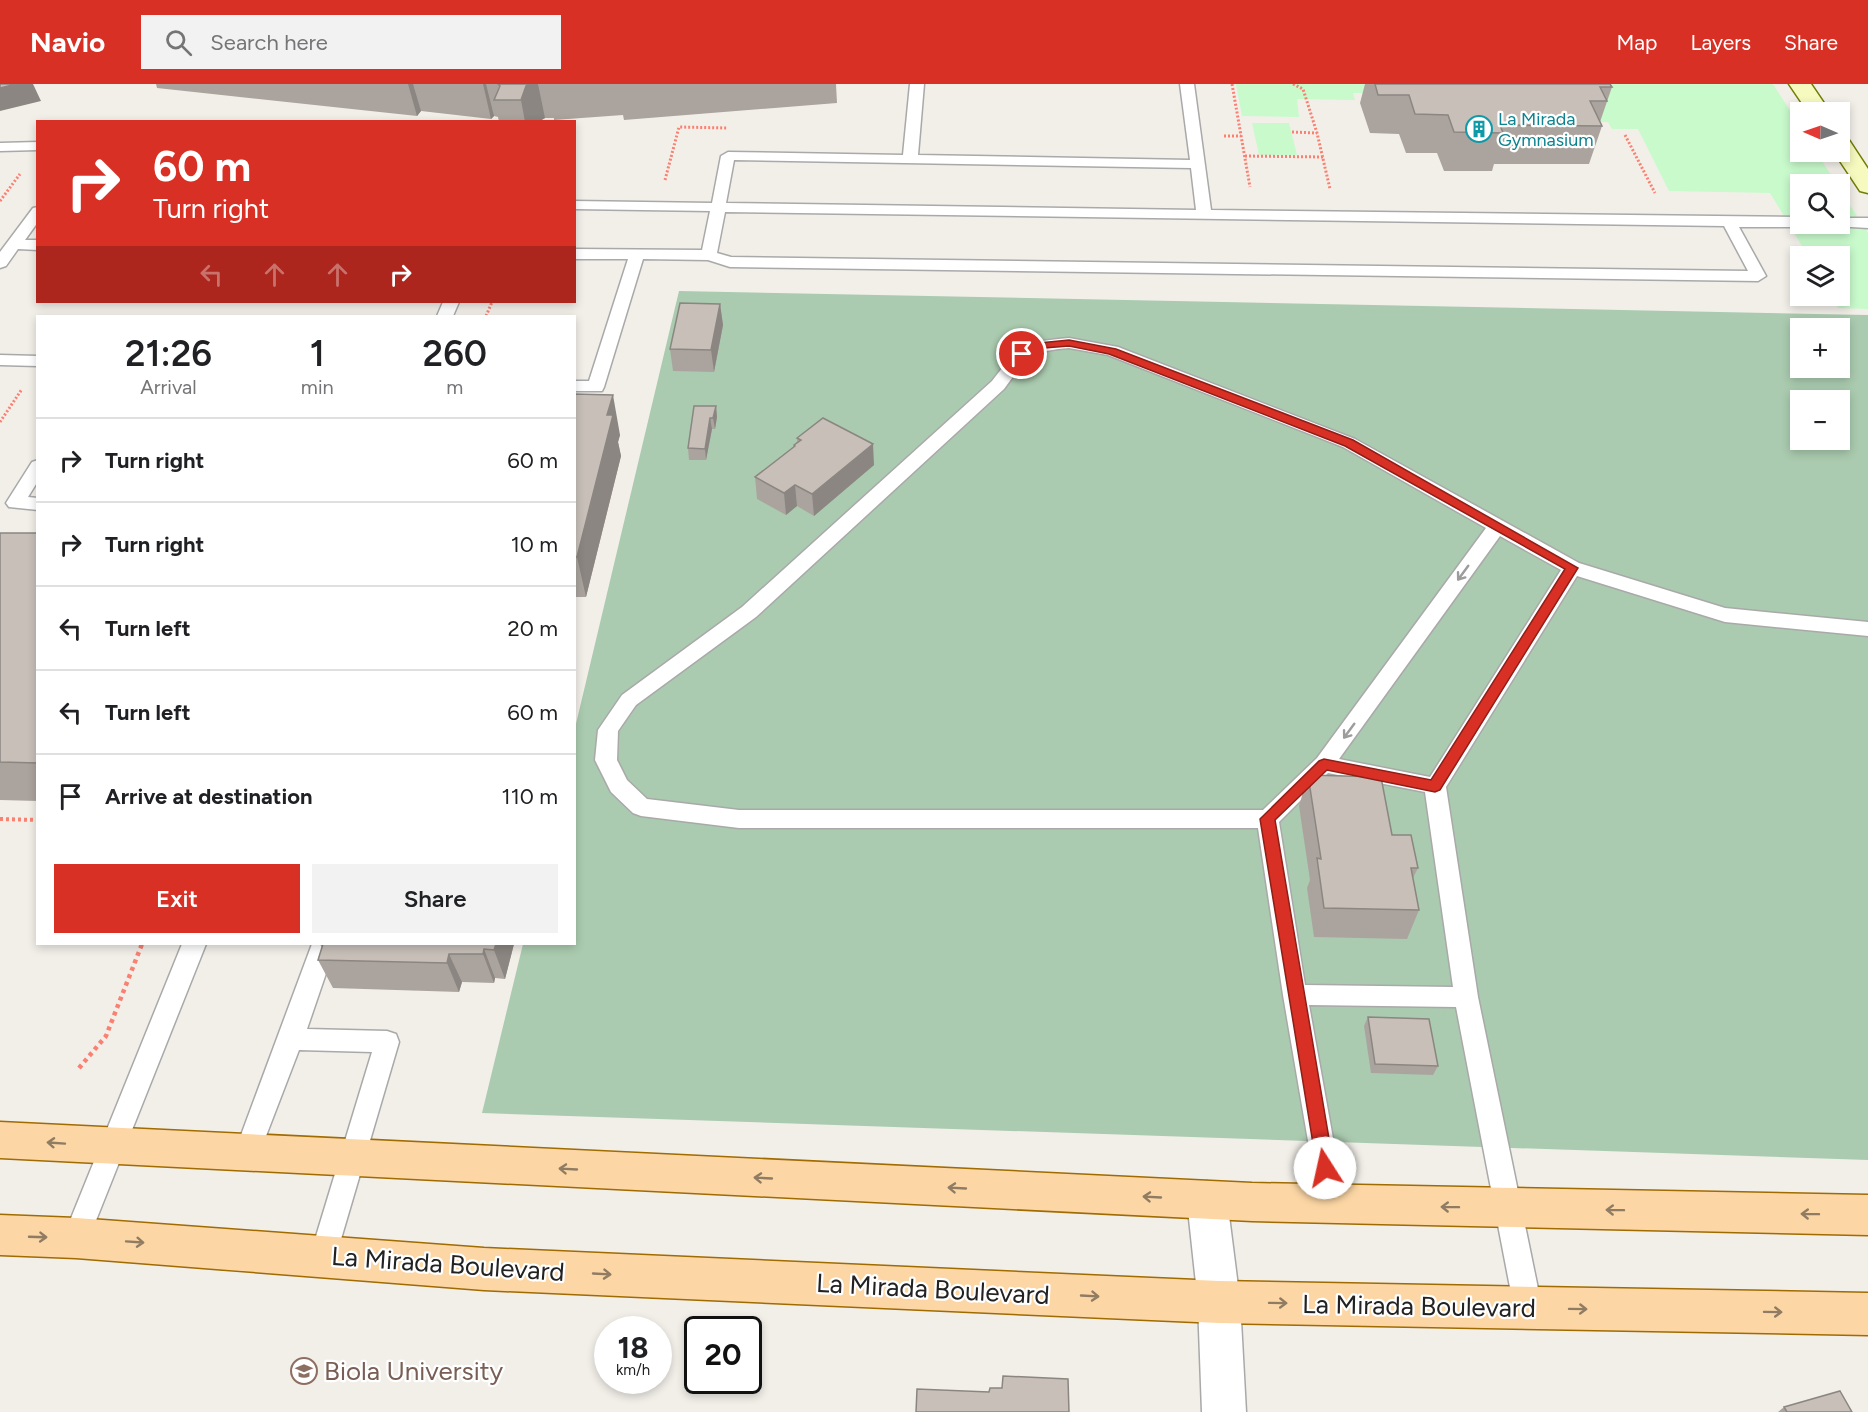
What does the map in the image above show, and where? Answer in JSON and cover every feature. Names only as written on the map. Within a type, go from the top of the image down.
[{"type":"main road","points":[[0,1140],[1207,1200],[1332,1205],[1868,1215]]},
{"type":"main road","name":"La Mirada Boulevard","points":[[0,1235],[76,1238],[484,1269],[1219,1302],[1868,1314]]},
{"type":"street","points":[[1800,84],[1812,102]]},
{"type":"street","points":[[1850,159],[1868,186]]},
{"type":"street","points":[[1207,1200],[1219,1302],[1224,1412]]},
{"type":"lane","points":[[910,159],[917,84]]},
{"type":"lane","points":[[1187,84],[1204,214]]},
{"type":"lane","points":[[0,147],[36,146]]},
{"type":"lane","points":[[709,255],[728,156],[1198,164]]},
{"type":"lane","points":[[576,205],[1790,222]]},
{"type":"lane","points":[[0,263],[36,214]]},
{"type":"lane","points":[[576,254],[709,255],[730,262],[1758,276],[1729,222]]},
{"type":"lane","points":[[1850,223],[1868,223]]},
{"type":"lane","points":[[14,244],[36,245]]},
{"type":"lane","points":[[576,386],[596,387],[637,254]]},
{"type":"lane","points":[[1498,525],[1324,764],[1268,819],[739,819],[641,807],[619,786],[606,760],[608,730],[629,700],[749,612],[998,384],[1022,354],[1042,345],[1069,343],[1112,351],[1349,443],[1498,525],[1572,568],[1725,615],[1868,629]]},
{"type":"lane","points":[[0,360],[36,361]]},
{"type":"lane","points":[[36,469],[15,503],[36,504]]},
{"type":"lane","points":[[1528,1308],[1466,997],[1435,786],[1572,568]]},
{"type":"lane","points":[[1324,764],[1435,786]]},
{"type":"lane","points":[[1268,819],[1295,994],[1332,1205]]},
{"type":"lane","points":[[76,1238],[194,945]]},
{"type":"lane","points":[[247,1154],[324,945]]},
{"type":"lane","points":[[1295,994],[1466,997]]},
{"type":"lane","points":[[291,1039],[387,1042],[323,1256]]},
{"type":"path","points":[[1232,84],[1250,187]]},
{"type":"path","points":[[1293,84],[1303,89],[1317,133],[1338,216]]},
{"type":"path","points":[[1292,132],[1317,133]]},
{"type":"path","points":[[1624,135],[1669,221]]},
{"type":"path","points":[[1245,156],[1323,157]]},
{"type":"path","points":[[0,201],[20,174]]},
{"type":"path","points":[[1318,188],[1330,188]]},
{"type":"path","points":[[1643,193],[1665,193]]},
{"type":"path","points":[[0,819],[36,820]]},
{"type":"path","points":[[79,1068],[106,1036],[142,945]]},
{"type":"green space","points":[[1236,84],[1366,84],[1368,93],[1353,93],[1355,100],[1297,99],[1299,117],[1242,116]]},
{"type":"green space","points":[[1580,84],[1773,84],[1790,110],[1790,162],[1823,162],[1830,174],[1790,174],[1790,226],[1770,193],[1669,191],[1638,129],[1612,129],[1608,122],[1599,122]]},
{"type":"green space","points":[[1252,123],[1289,123],[1297,155],[1259,155]]},
{"type":"green space","points":[[1850,205],[1868,233],[1868,309],[1838,308],[1837,306],[1850,306],[1850,246],[1802,246],[1795,234],[1850,234]]},
{"type":"green space","points":[[679,291],[1868,315],[1868,1160],[482,1113],[523,945],[576,945],[576,724]]},
{"type":"building","points":[[0,84],[16,84],[0,88]]},
{"type":"building","points":[[498,84],[529,84],[521,100],[494,100],[500,86]]},
{"type":"building","points":[[1375,84],[1610,84],[1612,87],[1600,87],[1607,101],[1590,101],[1602,126],[1500,125],[1503,133],[1454,132],[1448,115],[1415,114],[1409,95],[1378,95]]},
{"type":"building","points":[[680,303],[720,304],[711,350],[670,349]]},
{"type":"building","points":[[576,394],[613,395],[607,415],[613,415],[577,557]]},
{"type":"building","points":[[694,406],[716,406],[713,418],[710,418],[705,449],[688,448]]},
{"type":"building","points":[[823,418],[873,444],[812,494],[795,485],[784,493],[755,477],[795,446],[801,440],[797,438]]},
{"type":"building","points":[[0,533],[36,533],[36,763],[0,762]]},
{"type":"building","points":[[1308,775],[1381,777],[1392,835],[1411,835],[1418,868],[1411,868],[1419,910],[1324,908],[1317,858],[1321,859]]},
{"type":"building","points":[[323,945],[496,945],[494,950],[484,949],[483,954],[449,954],[447,963],[318,960]]},
{"type":"building","points":[[1368,1017],[1429,1019],[1438,1066],[1375,1064]]},
{"type":"building","points":[[1003,1376],[1068,1379],[1069,1412],[916,1412],[917,1389],[989,1392],[990,1388],[1002,1388]]},
{"type":"building","points":[[1840,1391],[1852,1412],[1787,1412],[1784,1407]]},
{"type":"place","name":"La Mirada Gymnasium","points":[[1479,129]]},
{"type":"place","name":"Biola University","points":[[304,1371]]},
{"type":"route","points":[[1022,354],[1042,345],[1069,343],[1112,351],[1349,443],[1572,568],[1435,786],[1324,764],[1268,819],[1325,1168]]}]
